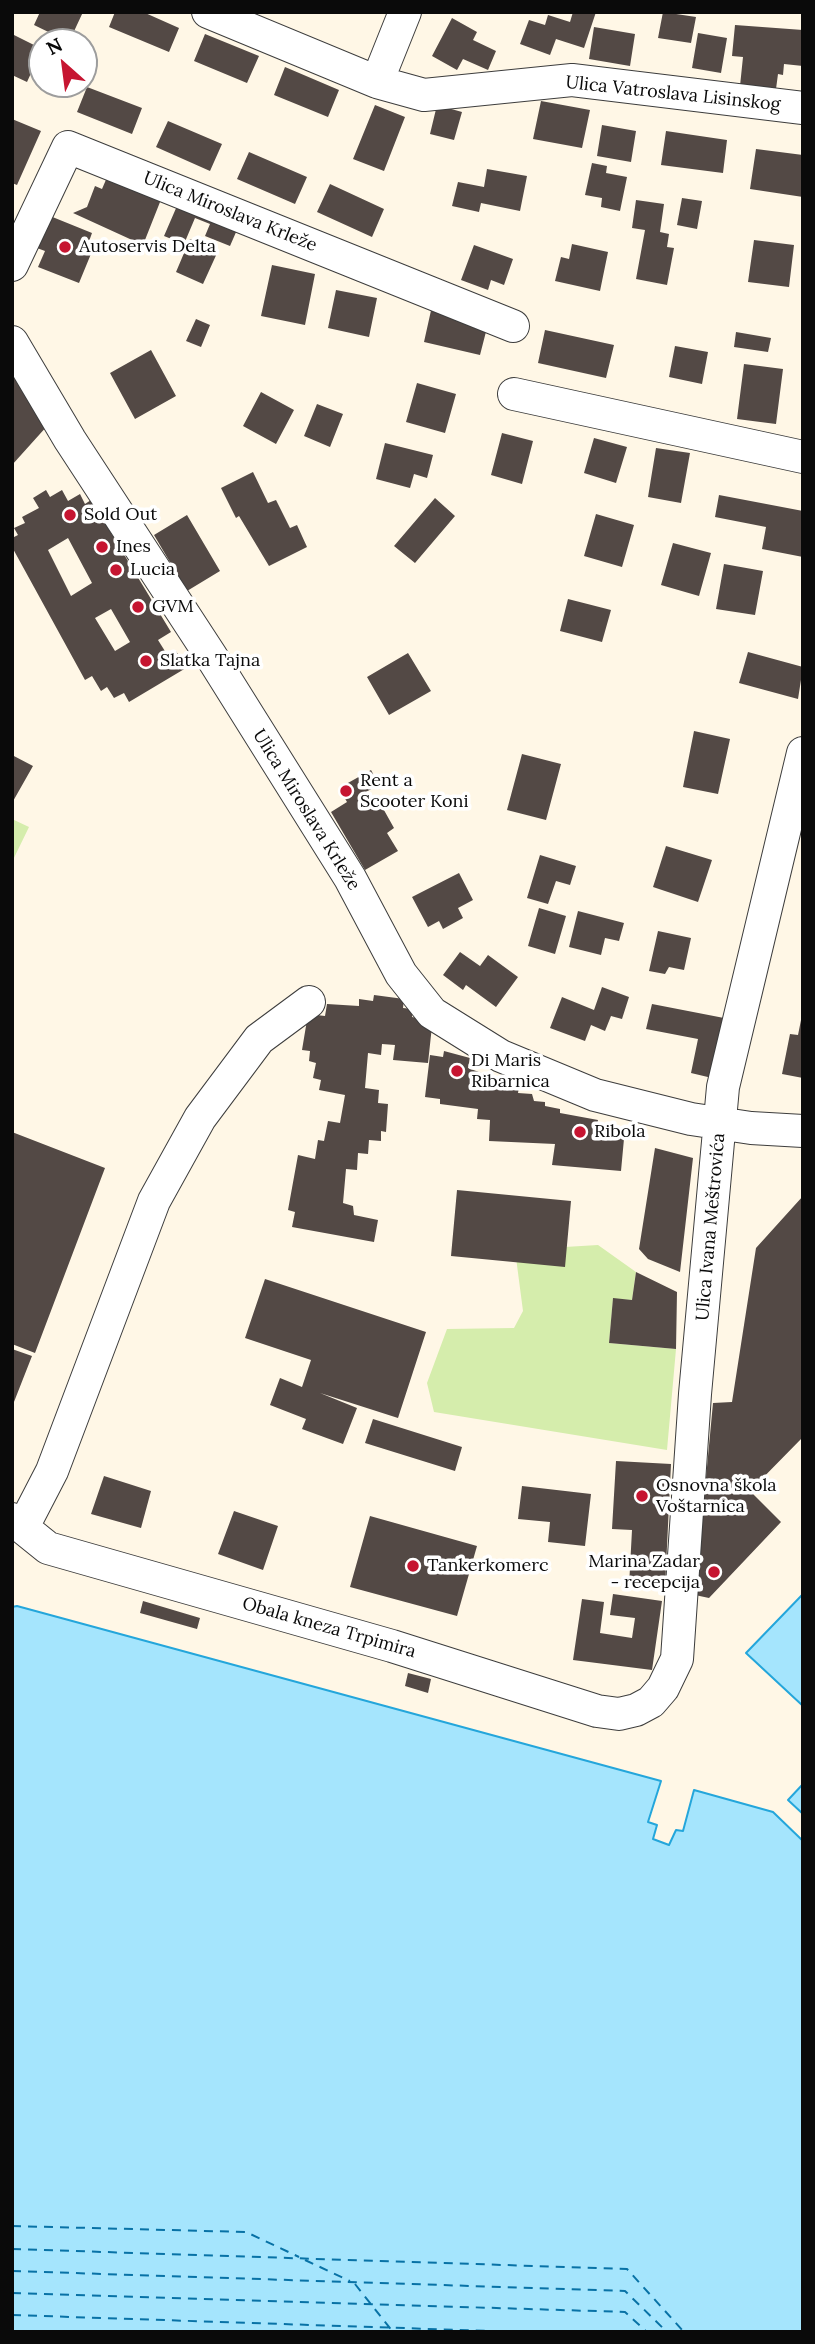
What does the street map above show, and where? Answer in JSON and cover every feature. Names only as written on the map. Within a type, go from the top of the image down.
[{"type":"street","name":"Ulica Vatroslava Lisinskog","points":[[208,12],[377,82],[424,95],[572,80],[803,108]]},
{"type":"street","points":[[377,82],[405,12]]},
{"type":"street","name":"Ulica Miroslava Krleže","points":[[12,265],[68,147],[513,326]]},
{"type":"street","name":"Ulica Miroslava Krleže","points":[[12,342],[70,440],[211,656],[350,878],[405,981],[432,1013],[502,1056],[595,1095],[721,1124],[803,1131]]},
{"type":"street","points":[[514,394],[803,457]]},
{"type":"street","name":"Ulica Ivana Meštrovića","points":[[651,1702],[663,1688],[677,1659],[695,1394],[723,1087],[803,753]]},
{"type":"street","points":[[18,1523],[52,1471],[155,1201],[200,1118],[260,1039],[309,1002]]},
{"type":"street","name":"Obala kneza Trpimira","points":[[18,1523],[48,1548],[392,1646],[597,1710],[619,1714],[636,1710],[651,1702]]},
{"type":"green space","points":[[12,819],[29,827],[12,862]]},
{"type":"green space","points":[[598,1245],[636,1272],[632,1300],[613,1299],[609,1343],[676,1349],[667,1450],[434,1412],[427,1383],[447,1329],[514,1328],[523,1311],[515,1250]]},
{"type":"water","points":[[803,1594],[803,1706],[746,1653]]},
{"type":"water","points":[[17,1606],[661,1781],[648,1822],[657,1825],[653,1839],[669,1845],[676,1830],[683,1831],[694,1790],[773,1812],[803,1841],[803,2332],[12,2332],[12,1607]]},
{"type":"water","points":[[803,1784],[803,1814],[788,1800]]},
{"type":"building","points":[[40,12],[83,12],[76,28],[40,28],[34,25]]},
{"type":"building","points":[[115,12],[143,12],[179,28],[169,52],[109,27]]},
{"type":"building","points":[[573,12],[596,12],[584,48],[556,39],[550,55],[520,44],[529,20],[545,25],[548,15],[570,22]]},
{"type":"building","points":[[663,12],[696,17],[691,43],[658,38]]},
{"type":"building","points":[[452,18],[477,32],[473,40],[496,51],[488,70],[463,59],[457,70],[432,56]]},
{"type":"building","points":[[735,25],[803,30],[803,66],[784,64],[783,75],[778,74],[776,89],[740,86],[743,57],[732,56]]},
{"type":"building","points":[[594,27],[635,34],[630,66],[589,59]]},
{"type":"building","points":[[698,33],[727,38],[721,73],[692,68]]},
{"type":"building","points":[[12,34],[28,42],[28,80],[27,82],[12,75]]},
{"type":"building","points":[[205,34],[259,56],[247,83],[194,61]]},
{"type":"building","points":[[285,67],[339,90],[328,117],[274,95]]},
{"type":"building","points":[[98,91],[142,108],[132,134],[77,112],[83,98],[98,98]]},
{"type":"building","points":[[541,101],[590,110],[582,148],[533,139]]},
{"type":"building","points":[[375,105],[405,117],[384,171],[353,159]]},
{"type":"building","points":[[437,105],[462,112],[454,140],[430,134]]},
{"type":"building","points":[[12,119],[41,131],[17,185],[12,183]]},
{"type":"building","points":[[168,121],[222,144],[210,171],[156,147]]},
{"type":"building","points":[[602,125],[636,131],[631,162],[597,156]]},
{"type":"building","points":[[666,131],[727,140],[723,173],[661,165]]},
{"type":"building","points":[[756,149],[803,155],[803,197],[750,189]]},
{"type":"building","points":[[249,152],[307,177],[295,204],[237,179]]},
{"type":"building","points":[[592,163],[607,166],[606,173],[627,177],[620,211],[601,207],[602,198],[585,195]]},
{"type":"building","points":[[487,169],[527,176],[520,211],[481,203],[479,212],[452,206],[458,182],[484,187]]},
{"type":"building","points":[[108,175],[162,197],[143,245],[73,213],[87,207],[95,186],[102,189]]},
{"type":"building","points":[[330,184],[384,209],[372,237],[317,212]]},
{"type":"building","points":[[682,198],[702,201],[697,229],[677,225]]},
{"type":"building","points":[[180,199],[240,223],[230,246],[205,236],[210,224],[195,218],[184,244],[164,236]]},
{"type":"building","points":[[636,200],[664,204],[660,232],[669,234],[667,247],[674,248],[667,285],[636,279],[645,230],[632,228]]},
{"type":"building","points":[[50,216],[92,233],[87,247],[93,249],[79,283],[38,267],[45,251],[37,248]]},
{"type":"building","points":[[190,239],[218,251],[203,284],[176,272]]},
{"type":"building","points":[[754,240],[794,245],[789,287],[748,282]]},
{"type":"building","points":[[572,244],[608,252],[600,291],[555,281],[561,257],[569,259]]},
{"type":"building","points":[[474,245],[513,259],[504,285],[491,280],[488,290],[461,280]]},
{"type":"building","points":[[272,265],[315,274],[305,325],[261,316]]},
{"type":"building","points":[[336,290],[377,298],[369,337],[328,328]]},
{"type":"building","points":[[432,306],[489,320],[480,355],[424,342]]},
{"type":"building","points":[[196,319],[210,325],[201,347],[186,341]]},
{"type":"building","points":[[545,330],[614,345],[606,378],[538,363]]},
{"type":"building","points":[[736,332],[771,338],[768,352],[734,347]]},
{"type":"building","points":[[675,346],[708,352],[702,384],[669,377]]},
{"type":"building","points":[[151,350],[176,396],[135,419],[110,373]]},
{"type":"building","points":[[744,364],[783,369],[776,424],[737,419]]},
{"type":"building","points":[[12,370],[48,425],[12,465]]},
{"type":"building","points":[[417,383],[456,394],[445,433],[406,422]]},
{"type":"building","points":[[261,392],[294,410],[276,444],[243,426]]},
{"type":"building","points":[[317,404],[343,414],[330,447],[304,436]]},
{"type":"building","points":[[502,433],[533,441],[522,484],[491,475]]},
{"type":"building","points":[[594,438],[627,447],[616,483],[584,473]]},
{"type":"building","points":[[385,443],[433,455],[427,478],[414,474],[410,488],[376,479]]},
{"type":"building","points":[[656,448],[690,453],[681,503],[648,497]]},
{"type":"building","points":[[253,472],[268,503],[276,500],[290,528],[297,525],[307,547],[269,566],[239,516],[236,518],[221,488]]},
{"type":"building","points":[[46,490],[50,497],[62,490],[68,501],[80,494],[85,504],[91,500],[171,632],[158,640],[168,656],[176,651],[186,668],[129,702],[124,693],[114,698],[107,687],[101,691],[92,676],[85,680],[12,547],[12,538],[18,535],[14,528],[25,523],[22,517],[39,508],[33,498]],"holes":[[[68,538],[92,583],[71,596],[48,550]],[[111,609],[130,642],[115,651],[95,618]]]},
{"type":"building","points":[[719,495],[803,511],[803,557],[762,549],[766,527],[715,517]]},
{"type":"building","points":[[435,498],[455,516],[415,563],[394,546]]},
{"type":"building","points":[[596,514],[634,525],[622,567],[584,556]]},
{"type":"building","points":[[187,515],[220,571],[187,591],[154,535]]},
{"type":"building","points":[[673,543],[711,553],[699,596],[661,585]]},
{"type":"building","points":[[724,564],[763,571],[755,615],[716,609]]},
{"type":"building","points":[[568,599],[611,610],[602,642],[560,631]]},
{"type":"building","points":[[748,652],[803,667],[798,699],[739,683]]},
{"type":"building","points":[[408,653],[431,691],[389,715],[367,677]]},
{"type":"building","points":[[694,731],[730,739],[718,794],[683,787]]},
{"type":"building","points":[[522,754],[561,764],[546,820],[507,810]]},
{"type":"building","points":[[12,755],[33,766],[12,803]]},
{"type":"building","points":[[371,770],[379,785],[362,794],[371,808],[380,803],[394,828],[387,833],[398,851],[365,870],[331,812],[347,802],[339,788]]},
{"type":"building","points":[[666,846],[712,860],[698,902],[653,887]]},
{"type":"building","points":[[540,855],[576,866],[570,885],[556,881],[548,904],[527,898]]},
{"type":"building","points":[[459,873],[473,900],[458,908],[463,918],[443,929],[439,921],[428,927],[412,897]]},
{"type":"building","points":[[539,908],[566,916],[555,954],[528,946]]},
{"type":"building","points":[[578,911],[624,923],[619,941],[605,938],[601,955],[569,947]]},
{"type":"building","points":[[658,931],[691,938],[684,970],[669,967],[665,974],[649,971]]},
{"type":"building","points":[[460,952],[480,966],[488,955],[518,977],[496,1007],[466,985],[463,990],[443,975]]},
{"type":"building","points":[[602,987],[629,997],[622,1019],[611,1016],[605,1031],[591,1025],[585,1041],[550,1028],[562,997],[594,1010]]},
{"type":"building","points":[[374,995],[404,999],[403,1008],[413,1009],[412,1017],[423,1019],[432,1026],[428,1063],[393,1060],[395,1045],[382,1044],[381,1055],[368,1053],[365,1088],[379,1090],[378,1103],[388,1104],[386,1132],[381,1131],[381,1141],[369,1140],[368,1154],[358,1153],[357,1170],[346,1169],[343,1203],[353,1206],[354,1215],[378,1220],[374,1242],[292,1227],[295,1212],[288,1210],[298,1155],[315,1159],[318,1140],[324,1141],[328,1121],[340,1123],[345,1095],[319,1090],[321,1080],[313,1078],[316,1063],[309,1061],[310,1051],[302,1050],[308,1014],[325,1016],[327,1004],[359,1006],[359,999],[373,1001]]},
{"type":"building","points":[[652,1004],[724,1018],[712,1078],[691,1073],[698,1039],[646,1029]]},
{"type":"building","points":[[801,1020],[803,1078],[782,1074],[790,1034],[798,1035]]},
{"type":"building","points":[[444,1051],[470,1058],[468,1068],[519,1087],[518,1093],[532,1094],[534,1101],[545,1102],[545,1106],[560,1109],[560,1113],[598,1120],[597,1126],[625,1128],[621,1171],[552,1165],[555,1144],[489,1141],[490,1120],[477,1119],[478,1109],[440,1104],[440,1099],[425,1097],[430,1055],[443,1057]]},
{"type":"building","points":[[12,1132],[105,1168],[35,1353],[12,1344]]},
{"type":"building","points":[[655,1148],[693,1158],[680,1272],[648,1259],[639,1249]]},
{"type":"building","points":[[457,1190],[571,1201],[565,1267],[451,1256]]},
{"type":"building","points":[[803,1196],[803,1437],[750,1491],[781,1522],[709,1598],[695,1595],[713,1403],[732,1402],[756,1248]]},
{"type":"building","points":[[636,1272],[677,1292],[676,1349],[609,1343],[613,1298],[632,1300]]},
{"type":"building","points":[[265,1279],[426,1332],[398,1418],[320,1393],[357,1408],[343,1444],[302,1429],[306,1419],[270,1405],[280,1378],[302,1387],[311,1360],[245,1338]]},
{"type":"building","points":[[12,1349],[32,1356],[12,1407]]},
{"type":"building","points":[[373,1419],[462,1447],[455,1471],[365,1443]]},
{"type":"building","name":"Osnovna škola Voštarnica","points":[[616,1461],[671,1464],[665,1587],[629,1586],[632,1530],[612,1529]]},
{"type":"building","points":[[104,1476],[151,1491],[141,1528],[91,1514]]},
{"type":"building","points":[[522,1486],[591,1494],[585,1546],[548,1542],[550,1522],[518,1519]]},
{"type":"building","points":[[234,1511],[278,1526],[263,1570],[218,1554]]},
{"type":"building","name":"Tankerkomerc","points":[[370,1516],[477,1546],[457,1616],[350,1587]]},
{"type":"building","points":[[613,1594],[662,1601],[652,1670],[573,1660],[582,1599],[604,1602],[600,1633],[632,1638],[635,1618],[610,1615]]},
{"type":"building","points":[[143,1601],[200,1618],[197,1629],[140,1613]]},
{"type":"building","points":[[408,1673],[431,1679],[428,1693],[405,1686]]},
{"type":"ferry route","points":[[12,2226],[246,2232],[299,2257]]},
{"type":"ferry route","points":[[12,2249],[627,2269],[684,2332]]},
{"type":"ferry route","points":[[305,2260],[350,2281]]},
{"type":"ferry route","points":[[12,2271],[625,2291],[667,2332]]},
{"type":"ferry route","points":[[355,2284],[393,2332]]},
{"type":"ferry route","points":[[12,2293],[625,2312],[647,2332]]},
{"type":"ferry route","points":[[12,2315],[521,2332]]},
{"type":"place","name":"Autoservis Delta","points":[[65,247]]},
{"type":"place","name":"Sold Out","points":[[70,515]]},
{"type":"place","name":"Ines","points":[[102,547]]},
{"type":"place","name":"Lucia","points":[[116,570]]},
{"type":"place","name":"GVM","points":[[138,607]]},
{"type":"place","name":"Slatka Tajna","points":[[146,661]]},
{"type":"place","name":"Rent a Scooter Koni","points":[[346,791]]},
{"type":"place","name":"Di Maris Ribarnica","points":[[457,1071]]},
{"type":"place","name":"Ribola","points":[[580,1132]]},
{"type":"place","name":"Osnovna škola Voštarnica","points":[[642,1496]]},
{"type":"place","name":"Tankerkomerc","points":[[413,1566]]},
{"type":"place","name":"Marina Zadar - recepcija","points":[[714,1572]]}]
